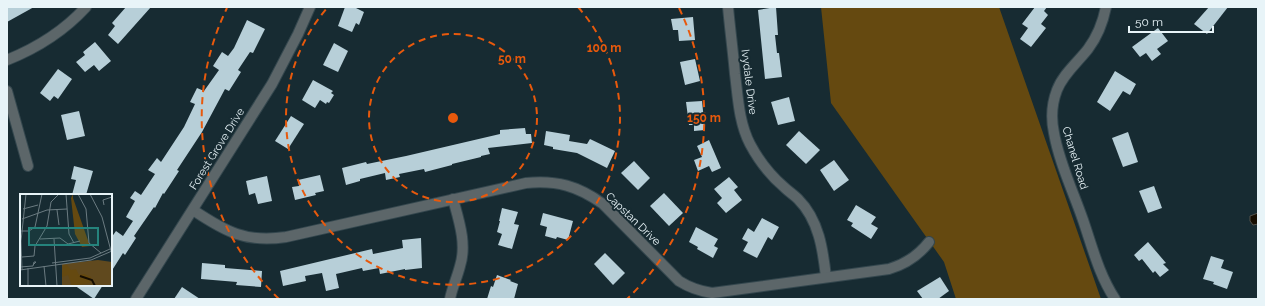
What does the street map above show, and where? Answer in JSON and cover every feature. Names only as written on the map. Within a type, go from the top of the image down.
[{"type":"street","points":[[7,60],[41,44],[60,31],[86,7]]},
{"type":"street","name":"Forest Grove Drive","points":[[136,299],[281,69],[310,7]]},
{"type":"street","name":"Ivydale Drive","points":[[728,7],[738,105],[743,126],[750,144],[771,175],[798,199],[812,220],[819,236],[826,278]]},
{"type":"street","name":"Chanel Road","points":[[1106,7],[1098,32],[1089,48],[1061,83],[1053,107],[1053,122],[1054,133],[1063,166],[1100,270],[1114,299]]},
{"type":"street","points":[[7,91],[28,166]]},
{"type":"street","name":"Capstan Drive","points":[[193,210],[227,231],[257,239],[272,239],[526,182],[561,184],[577,188],[604,204],[679,281],[689,288],[712,292],[890,270],[903,265],[914,258],[929,242]]},
{"type":"street","points":[[450,299],[461,266],[463,252],[462,238],[453,199]]},
{"type":"shaded area","points":[[821,7],[999,7],[1101,299],[956,299],[944,262],[831,103]]},
{"type":"shaded area","points":[[1258,213],[1258,224],[1253,225],[1250,221],[1250,216]]},
{"type":"building","points":[[7,7],[34,7],[7,22]]},
{"type":"building","points":[[126,7],[151,7],[118,44],[108,35],[115,26],[112,23]]},
{"type":"building","points":[[345,7],[354,7],[364,12],[359,25],[356,23],[352,32],[338,26]]},
{"type":"building","points":[[776,7],[778,35],[775,35],[782,77],[765,79],[758,10]]},
{"type":"building","points":[[1035,7],[1047,7],[1044,11],[1048,15],[1041,24],[1046,28],[1031,47],[1020,39],[1028,28],[1022,24]]},
{"type":"building","points":[[1209,7],[1228,7],[1207,34],[1194,24]]},
{"type":"building","points":[[693,17],[695,40],[679,41],[678,30],[673,30],[671,19]]},
{"type":"building","points":[[247,20],[265,29],[253,53],[250,52],[238,70],[241,72],[229,91],[225,89],[202,132],[177,170],[179,171],[164,194],[163,193],[155,208],[154,207],[134,236],[136,238],[125,255],[123,253],[112,270],[112,237],[116,231],[123,236],[133,221],[126,217],[135,201],[130,198],[135,191],[141,195],[155,174],[148,170],[157,158],[161,162],[184,127],[195,104],[190,102],[197,88],[204,91],[219,70],[213,66],[222,52],[228,56],[234,48]]},
{"type":"building","points":[[1158,28],[1168,41],[1157,49],[1161,54],[1152,61],[1146,53],[1140,57],[1132,47]]},
{"type":"building","points":[[95,42],[111,61],[99,71],[94,65],[85,72],[76,62],[85,55],[83,52]]},
{"type":"building","points":[[334,43],[348,51],[338,72],[323,65]]},
{"type":"building","points":[[695,59],[700,81],[685,85],[680,62]]},
{"type":"building","points":[[58,69],[72,79],[58,99],[54,96],[50,101],[40,93]]},
{"type":"building","points":[[1115,71],[1136,84],[1130,95],[1123,91],[1110,111],[1097,102]]},
{"type":"building","points":[[313,80],[333,91],[331,93],[334,95],[329,103],[327,102],[326,104],[320,100],[315,108],[302,100]]},
{"type":"building","points":[[789,97],[795,121],[778,125],[771,102]]},
{"type":"building","points":[[702,101],[705,130],[694,131],[694,125],[689,125],[686,102]]},
{"type":"building","points":[[79,111],[85,136],[67,140],[61,115]]},
{"type":"building","points":[[291,116],[304,124],[288,149],[275,141]]},
{"type":"building","points":[[525,128],[526,134],[531,134],[532,143],[488,148],[490,154],[452,165],[425,172],[424,169],[399,174],[400,177],[386,180],[385,173],[360,179],[360,181],[346,185],[342,168],[366,162],[367,164],[406,156],[500,134],[500,130]]},
{"type":"building","points":[[546,131],[570,135],[569,141],[587,144],[590,139],[615,151],[607,168],[577,153],[553,149],[553,147],[544,145]]},
{"type":"building","points":[[799,131],[820,150],[806,164],[786,145]]},
{"type":"building","points":[[1128,132],[1138,162],[1123,167],[1112,138]]},
{"type":"building","points":[[709,140],[721,168],[712,172],[709,166],[698,171],[694,160],[702,157],[697,146]]},
{"type":"building","points":[[834,160],[849,180],[834,191],[820,170]]},
{"type":"building","points":[[634,161],[650,178],[638,190],[621,173]]},
{"type":"building","points":[[74,166],[93,171],[86,194],[72,194],[76,180],[71,179]]},
{"type":"building","points":[[320,175],[324,191],[315,193],[316,195],[295,200],[292,187],[299,186],[298,180]]},
{"type":"building","points":[[267,176],[272,201],[258,204],[255,193],[249,195],[246,181]]},
{"type":"building","points":[[729,177],[738,187],[734,190],[742,200],[726,213],[717,203],[722,198],[714,189]]},
{"type":"building","points":[[1154,186],[1162,208],[1148,213],[1139,191]]},
{"type":"building","points":[[664,193],[683,213],[669,226],[650,206]]},
{"type":"building","points":[[856,205],[876,217],[871,224],[878,228],[871,239],[851,226],[853,223],[847,220]]},
{"type":"building","points":[[502,208],[518,212],[514,224],[519,225],[512,249],[498,245],[502,234],[497,232]]},
{"type":"building","points":[[543,213],[573,221],[568,240],[545,236],[547,227],[540,225]]},
{"type":"building","points":[[762,218],[779,227],[772,240],[768,237],[757,258],[743,251],[748,242],[742,239],[748,228],[754,232]]},
{"type":"building","points":[[696,227],[718,239],[714,246],[718,248],[713,258],[697,249],[698,247],[689,242]]},
{"type":"building","points":[[421,238],[422,268],[405,269],[380,274],[379,268],[363,271],[362,268],[336,274],[339,288],[326,291],[322,273],[305,276],[306,281],[283,286],[280,271],[372,249],[373,254],[403,248],[402,240]]},
{"type":"building","points":[[1148,242],[1166,263],[1163,264],[1169,270],[1160,277],[1155,271],[1153,273],[1142,259],[1139,261],[1134,255]]},
{"type":"building","points":[[605,253],[625,273],[613,285],[594,264]]},
{"type":"building","points":[[1211,256],[1224,260],[1221,268],[1233,272],[1227,289],[1213,284],[1214,282],[1203,279]]},
{"type":"building","points":[[202,263],[225,265],[225,268],[262,271],[261,287],[236,285],[237,282],[201,279]]},
{"type":"building","points":[[497,275],[518,284],[514,299],[487,299],[491,286],[493,287]]},
{"type":"building","points":[[940,277],[949,291],[938,299],[923,299],[917,291]]},
{"type":"building","points":[[75,286],[102,286],[94,299]]},
{"type":"building","points":[[182,287],[200,299],[174,299]]}]
